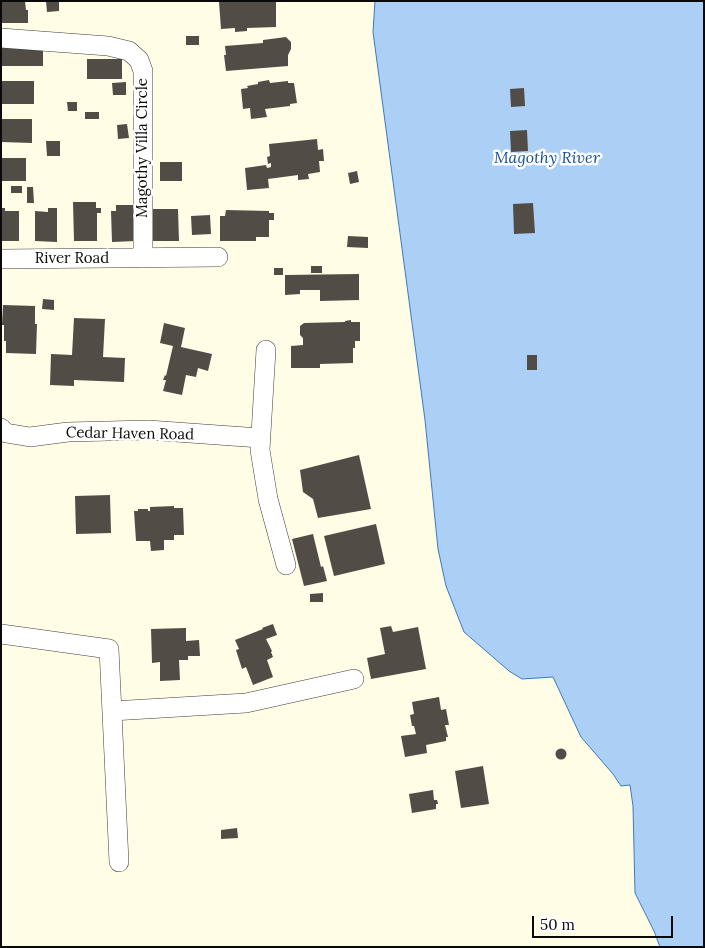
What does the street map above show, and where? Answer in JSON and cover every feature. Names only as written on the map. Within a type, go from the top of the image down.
[{"type":"street","name":"Magothy Villa Circle","points":[[1,38],[108,46],[130,51],[139,60],[143,71],[143,258]]},
{"type":"street","name":"River Road","points":[[1,259],[218,257]]},
{"type":"street","points":[[266,350],[260,450],[268,499],[286,565]]},
{"type":"street","name":"Cedar Haven Road","points":[[1,428],[6,433],[30,437],[68,432],[148,430],[260,438]]},
{"type":"street","points":[[1,634],[109,649],[119,862]]},
{"type":"street","points":[[112,711],[246,703],[354,679]]},
{"type":"water","name":"Magothy River","points":[[375,1],[704,1],[704,947],[660,947],[635,893],[633,806],[630,785],[621,786],[581,737],[553,677],[522,679],[509,671],[464,632],[446,586],[438,549],[425,420],[373,32]]},
{"type":"building","points":[[1,1],[25,1],[26,10],[28,10],[28,23],[1,23]]},
{"type":"building","points":[[46,1],[59,1],[59,11],[47,12]]},
{"type":"building","points":[[276,1],[276,27],[247,28],[247,31],[235,32],[235,28],[221,29],[219,2]]},
{"type":"building","points":[[186,36],[199,36],[199,45],[186,45]]},
{"type":"building","points":[[286,37],[291,42],[288,66],[226,71],[225,46],[263,43],[263,40]]},
{"type":"building","points":[[1,42],[43,42],[43,66],[1,66]]},
{"type":"building","points":[[87,59],[122,59],[122,79],[87,79]]},
{"type":"building","points":[[269,80],[270,83],[288,81],[288,83],[294,83],[297,103],[290,104],[290,106],[265,109],[267,117],[251,119],[250,108],[243,109],[241,89]]},
{"type":"building","points":[[1,81],[34,81],[34,104],[1,104]]},
{"type":"building","points":[[126,82],[126,95],[113,95],[112,83]]},
{"type":"building","points":[[524,88],[525,106],[511,107],[510,89]]},
{"type":"building","points":[[67,102],[77,102],[77,111],[68,111]]},
{"type":"building","points":[[85,112],[99,112],[99,119],[85,119]]},
{"type":"building","points":[[1,119],[32,119],[32,143],[1,142]]},
{"type":"building","points":[[127,124],[129,138],[118,139],[117,125]]},
{"type":"building","points":[[527,130],[528,151],[511,152],[510,131]]},
{"type":"building","points":[[317,139],[318,150],[323,149],[324,161],[319,161],[320,172],[308,174],[309,179],[298,180],[298,175],[268,179],[269,188],[247,190],[245,168],[266,165],[267,168],[271,167],[271,163],[268,164],[267,157],[270,156],[269,144]]},
{"type":"building","points":[[46,141],[60,141],[60,156],[47,156]]},
{"type":"building","points":[[1,158],[26,158],[26,181],[1,181]]},
{"type":"building","points":[[160,162],[182,162],[182,181],[160,181]]},
{"type":"building","points":[[357,171],[359,182],[350,184],[348,173]]},
{"type":"building","points":[[11,186],[22,186],[22,193],[11,193]]},
{"type":"building","points":[[27,187],[33,187],[34,203],[27,203]]},
{"type":"building","points":[[73,202],[96,202],[96,208],[101,208],[101,213],[97,213],[97,241],[74,241]]},
{"type":"building","points":[[533,203],[535,233],[514,234],[513,204]]},
{"type":"building","points":[[116,205],[134,205],[136,241],[112,242],[111,211],[116,211]]},
{"type":"building","points":[[1,208],[5,208],[5,211],[19,211],[19,241],[1,241]]},
{"type":"building","points":[[48,208],[57,208],[57,242],[35,241],[35,211],[48,212]]},
{"type":"building","points":[[150,209],[178,209],[179,241],[150,241]]},
{"type":"building","points":[[226,210],[269,211],[269,213],[274,213],[274,220],[269,220],[269,237],[256,237],[256,241],[220,241],[220,216],[225,216]]},
{"type":"building","points":[[210,215],[211,234],[192,235],[191,216]]},
{"type":"building","points":[[348,236],[368,237],[368,248],[347,247]]},
{"type":"building","points":[[311,266],[322,266],[322,273],[311,273]]},
{"type":"building","points":[[274,268],[283,268],[283,275],[274,275]]},
{"type":"building","points":[[359,274],[359,300],[320,301],[320,290],[300,290],[300,294],[285,295],[285,275]]},
{"type":"building","points":[[43,299],[54,300],[54,310],[42,309]]},
{"type":"building","points":[[3,305],[35,306],[35,324],[37,324],[36,354],[6,353],[4,325],[2,325]]},
{"type":"building","points":[[74,318],[105,319],[103,357],[125,358],[124,382],[74,380],[74,386],[50,385],[51,354],[72,355]]},
{"type":"building","points":[[351,320],[351,322],[360,322],[360,341],[355,341],[353,363],[320,364],[320,368],[291,368],[291,346],[303,345],[300,326],[304,323],[345,322]]},
{"type":"building","points":[[164,323],[185,328],[181,347],[212,354],[208,371],[198,368],[196,377],[186,375],[182,395],[163,391],[166,380],[163,380],[166,376],[173,346],[160,343]]},
{"type":"building","points":[[527,355],[537,355],[537,370],[527,370]]},
{"type":"building","points":[[359,455],[371,509],[318,518],[313,499],[303,492],[300,470]]},
{"type":"building","points":[[110,495],[111,533],[76,534],[75,496]]},
{"type":"building","points":[[174,506],[174,508],[183,508],[184,535],[174,535],[174,540],[164,540],[164,550],[151,551],[150,541],[136,541],[134,511],[148,509],[150,511],[150,507]]},
{"type":"building","points":[[376,524],[385,564],[334,576],[324,536]]},
{"type":"building","points":[[313,534],[321,567],[323,566],[327,581],[304,586],[292,539]]},
{"type":"building","points":[[323,593],[323,602],[310,602],[310,594]]},
{"type":"building","points":[[273,624],[277,635],[266,639],[272,651],[273,657],[267,660],[273,677],[253,685],[246,667],[242,669],[236,650],[239,649],[235,640]]},
{"type":"building","points":[[391,626],[393,632],[418,627],[426,669],[371,679],[367,658],[385,654],[380,628]]},
{"type":"building","points":[[186,628],[186,641],[199,640],[200,656],[188,656],[188,660],[179,660],[180,680],[160,681],[160,662],[152,663],[151,629]]},
{"type":"building","points":[[439,697],[441,710],[446,709],[449,725],[445,725],[448,737],[446,737],[446,741],[426,745],[427,753],[405,757],[401,736],[416,734],[410,715],[414,714],[412,702]]},
{"type":"building","points":[[561,748],[567,754],[561,760],[555,754]]},
{"type":"building","points":[[483,766],[489,804],[461,808],[455,771]]},
{"type":"building","points":[[433,790],[434,800],[437,800],[438,803],[436,804],[436,809],[412,813],[409,794]]},
{"type":"building","points":[[237,828],[238,838],[221,839],[221,830]]}]
